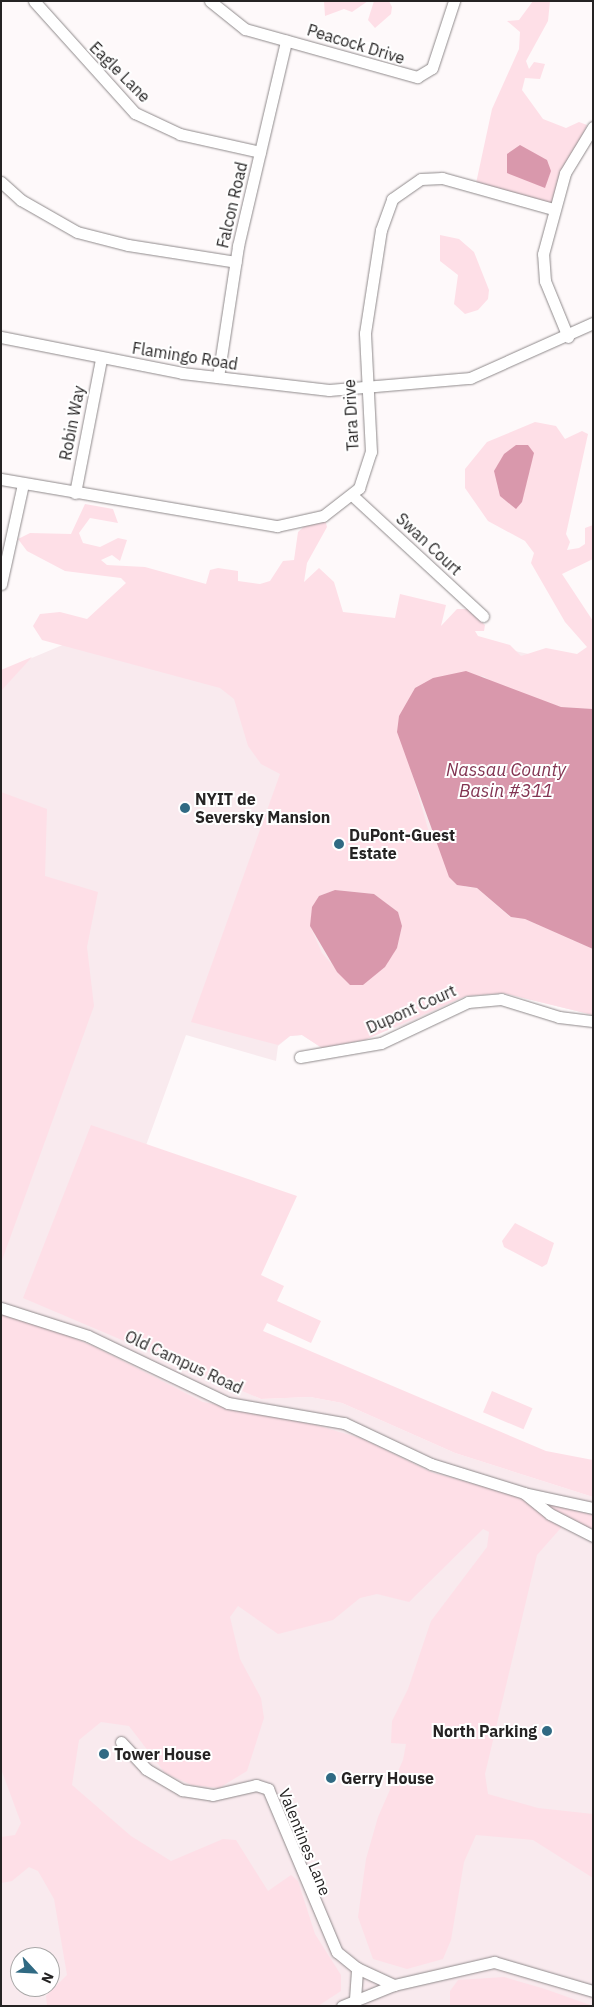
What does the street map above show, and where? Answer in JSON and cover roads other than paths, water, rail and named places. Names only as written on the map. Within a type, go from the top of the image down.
[{"type":"street","name":"Eagle Lane","points":[[34,1],[135,113],[180,134],[260,152]]},
{"type":"street","name":"Peacock Drive","points":[[210,1],[234,24],[286,41],[417,78],[432,68],[454,1]]},
{"type":"street","name":"Falcon Road","points":[[218,377],[236,262],[286,41]]},
{"type":"street","points":[[568,337],[544,270],[553,209],[574,153],[593,128]]},
{"type":"street","name":"Tara Drive","points":[[1,479],[75,494],[278,526],[323,516],[353,496],[366,474],[371,452],[366,388],[365,333],[381,230],[387,208],[397,194],[421,179],[442,178],[553,209]]},
{"type":"street","points":[[1,182],[29,205],[77,232],[128,245],[236,262]]},
{"type":"street","name":"Flamingo Road","points":[[1,337],[101,359],[218,377],[329,390],[470,378],[568,337],[593,323]]},
{"type":"street","name":"Robin Way","points":[[75,494],[101,359]]},
{"type":"street","points":[[1,584],[23,484]]},
{"type":"street","name":"Swan Court","points":[[353,496],[483,616]]},
{"type":"street","name":"Dupont Court","points":[[300,1057],[381,1043],[468,1002],[501,999],[559,1017],[593,1021]]},
{"type":"street","name":"Old Campus Road","points":[[1,1308],[88,1336],[228,1403],[344,1423],[431,1464],[524,1493],[593,1508]]},
{"type":"street","name":"Old Campus Road","points":[[524,1493],[550,1514],[593,1536]]},
{"type":"street","name":"Valentines Lane","points":[[121,1742],[146,1769],[182,1790],[213,1795],[256,1785],[268,1790],[328,1937],[357,1968],[394,1985]]},
{"type":"street","points":[[342,2006],[394,1985],[494,1962],[593,1991]]},
{"type":"street","points":[[356,1999],[357,1968]]},
{"type":"water","points":[[520,145],[547,160],[551,171],[545,188],[507,173],[507,154]]},
{"type":"water","points":[[516,445],[528,445],[534,453],[522,502],[516,509],[500,496],[494,471],[504,454]]},
{"type":"water","name":"Nassau County Basin #311","points":[[466,671],[561,707],[593,709],[593,949],[525,919],[511,917],[477,888],[457,885],[449,877],[397,732],[399,716],[415,688],[433,678]]},
{"type":"water","points":[[335,890],[374,894],[398,912],[402,926],[397,948],[385,967],[363,985],[350,985],[337,972],[310,926],[312,907],[319,896]]},
{"type":"place","name":"NYIT de Seversky Mansion","points":[[185,808]]},
{"type":"place","name":"DuPont-Guest Estate","points":[[339,844]]},
{"type":"place","name":"North Parking","points":[[547,1731]]},
{"type":"place","name":"Tower House","points":[[104,1754]]},
{"type":"place","name":"Gerry House","points":[[331,1778]]}]
